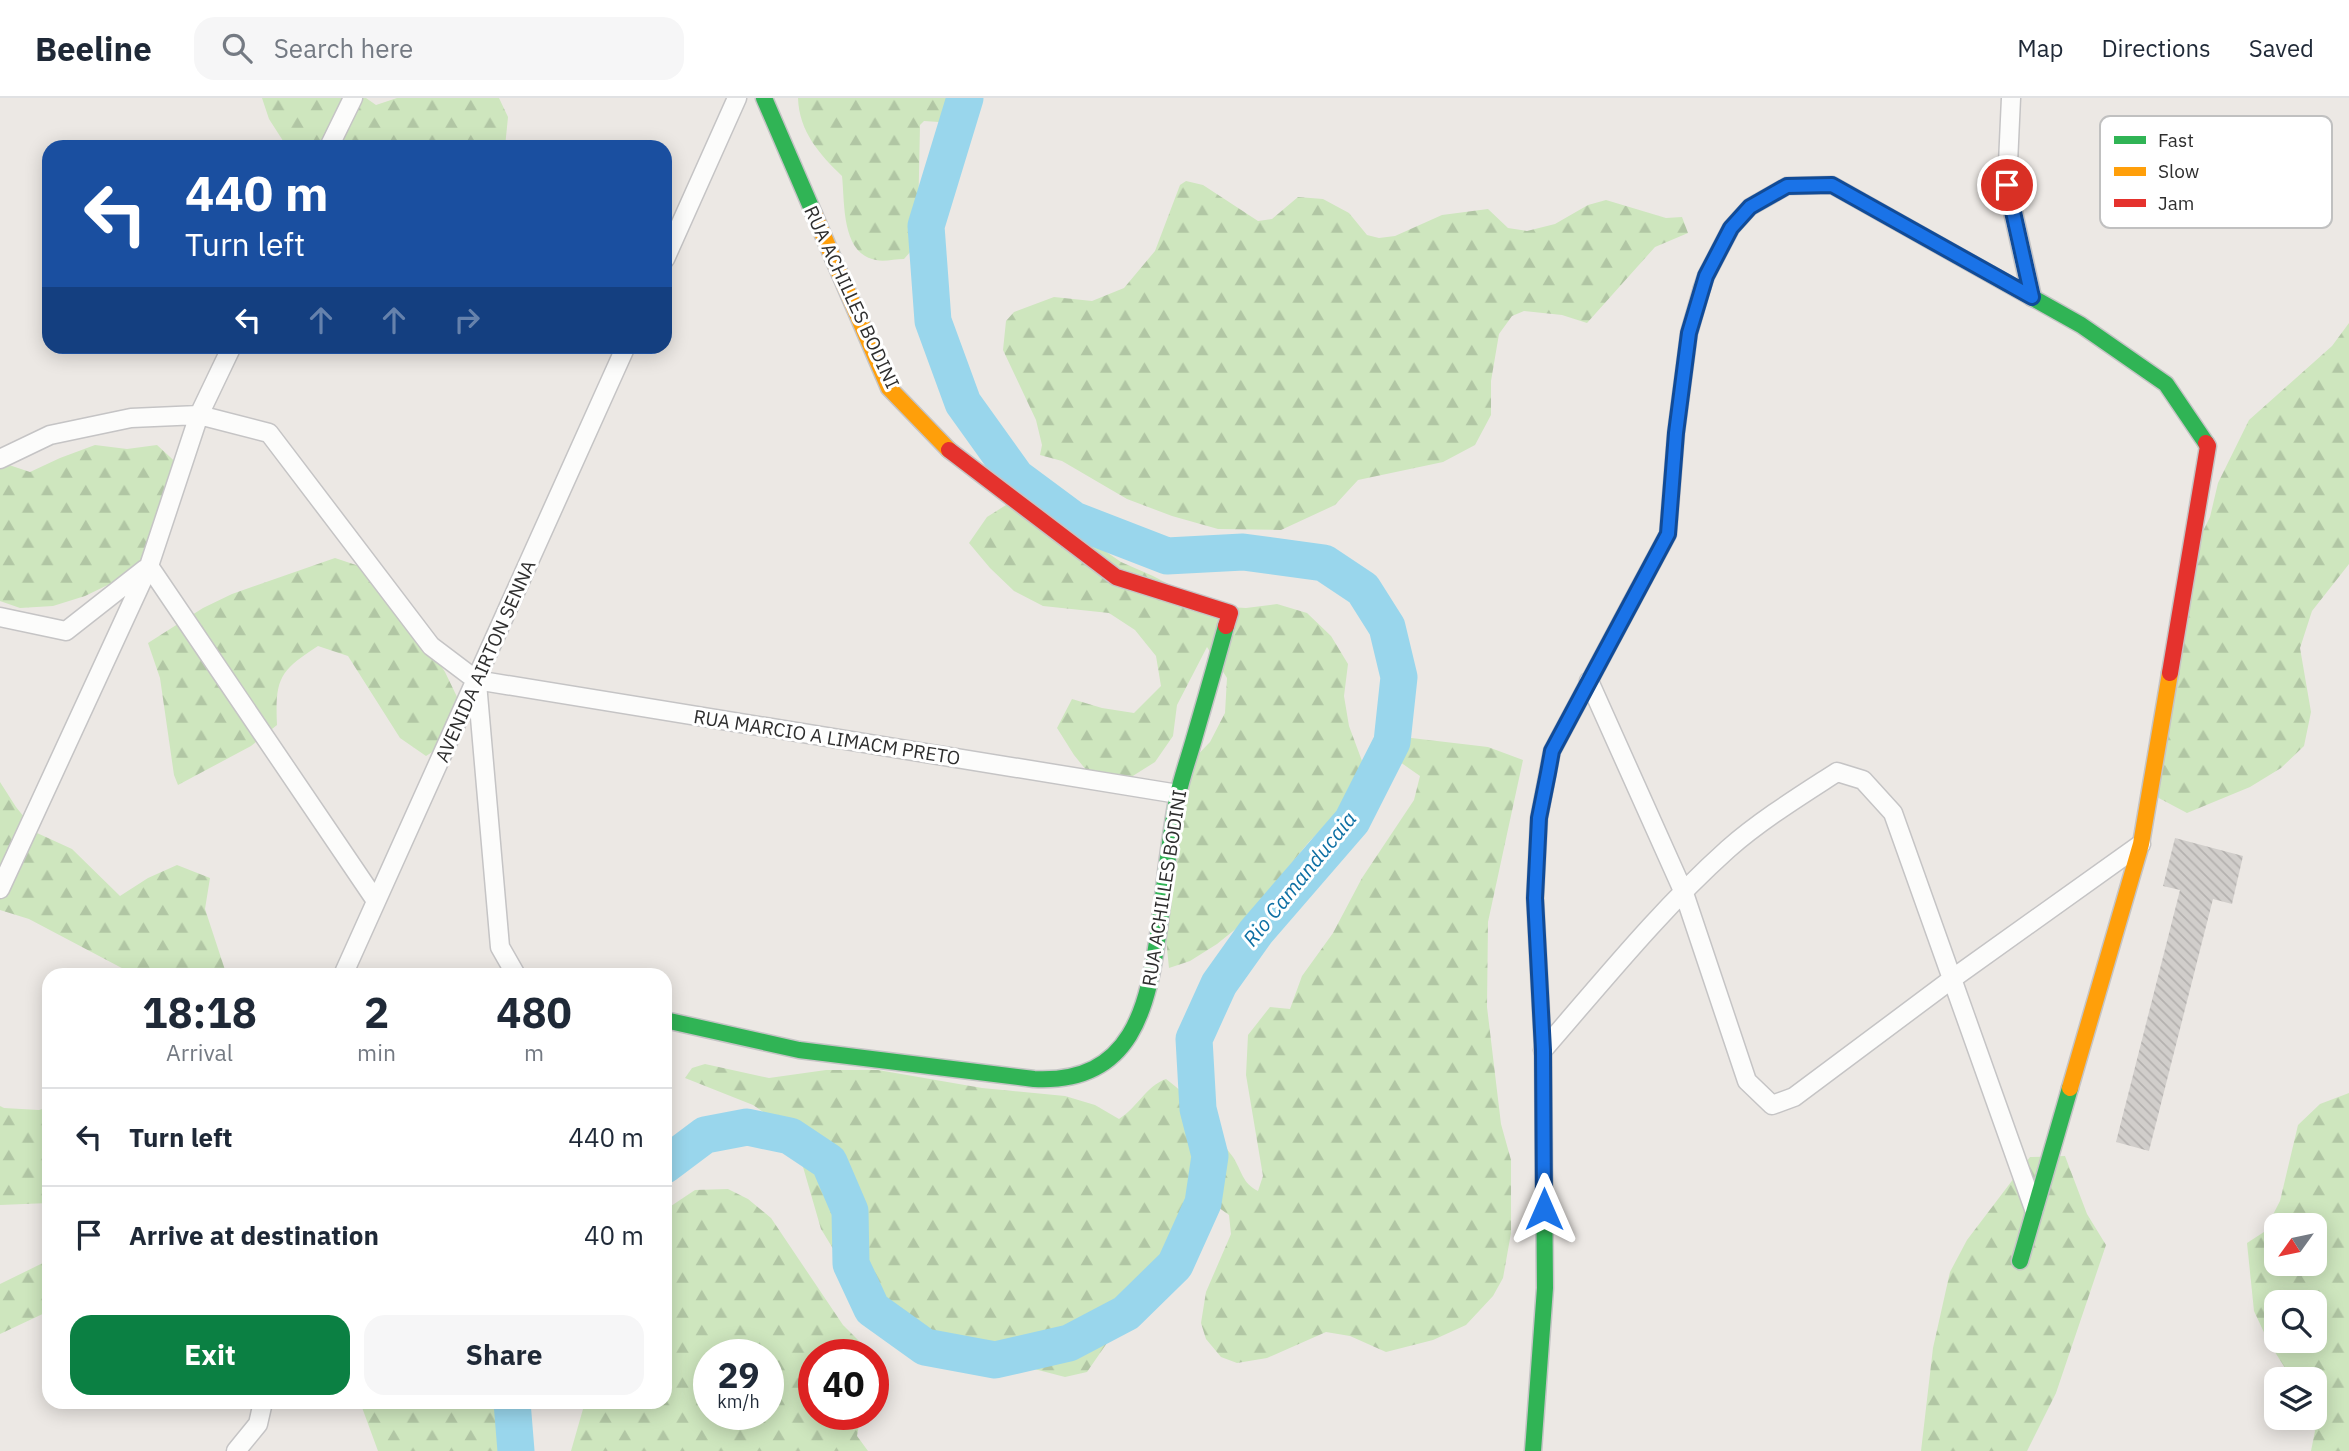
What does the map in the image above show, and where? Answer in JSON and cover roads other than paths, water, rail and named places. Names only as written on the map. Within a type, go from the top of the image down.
[{"type":"street","points":[[332,140],[353,98]]},
{"type":"street","points":[[672,243],[737,98]]},
{"type":"street","name":"RUA ACHILLES BODINI","points":[[672,1022],[799,1050],[1020,1077],[1054,1080],[1076,1077],[1096,1068],[1114,1054],[1131,1035],[1152,980],[1178,794],[1230,613],[1116,577],[956,458],[889,387],[764,98]]},
{"type":"street","points":[[2011,98],[2007,185],[2032,297]]},
{"type":"street","points":[[1533,1451],[1545,1288],[1543,1050],[1535,898],[1539,818],[1552,751],[1668,534],[1676,433],[1689,333],[1706,276],[1731,228],[1750,207],[1787,186],[1832,185],[2081,325],[2166,384],[2208,446],[2141,844],[2020,1261]]},
{"type":"street","points":[[0,889],[149,566],[199,415],[228,354]]},
{"type":"street","name":"AVENIDA AIRTON SENNA","points":[[346,968],[622,354]]},
{"type":"street","points":[[0,459],[50,435],[131,418],[199,415],[270,433],[431,646],[476,680],[500,947],[512,968]]},
{"type":"street","points":[[0,617],[66,631],[149,566]]},
{"type":"street","points":[[149,566],[376,901]]},
{"type":"street","name":"RUA MARCIO A LIMACM PRETO","points":[[476,680],[1178,794]]},
{"type":"street","points":[[1589,681],[1684,893],[1747,1082],[1772,1105],[1794,1097],[1952,979],[2141,844]]},
{"type":"street","points":[[1543,1050],[1653,924],[1729,848],[1837,772],[1863,780],[1893,813],[2034,1209]]},
{"type":"street","points":[[236,1451],[258,1424],[261,1409]]},
{"type":"waterway","name":"Rio Camanducaia","points":[[672,1160],[705,1135],[747,1127],[790,1136],[829,1162],[850,1211],[851,1264],[872,1309],[925,1347],[995,1360],[1069,1343],[1126,1313],[1175,1265],[1203,1203],[1210,1156],[1198,1109],[1194,1039],[1219,984],[1256,932],[1352,821],[1392,742],[1399,677],[1387,627],[1363,589],[1324,563],[1243,552],[1167,556],[1074,520],[1016,477],[963,403],[933,321],[926,226],[965,98]]},
{"type":"waterway","name":"Rio Camanducaia","points":[[513,1409],[516,1451]]}]
